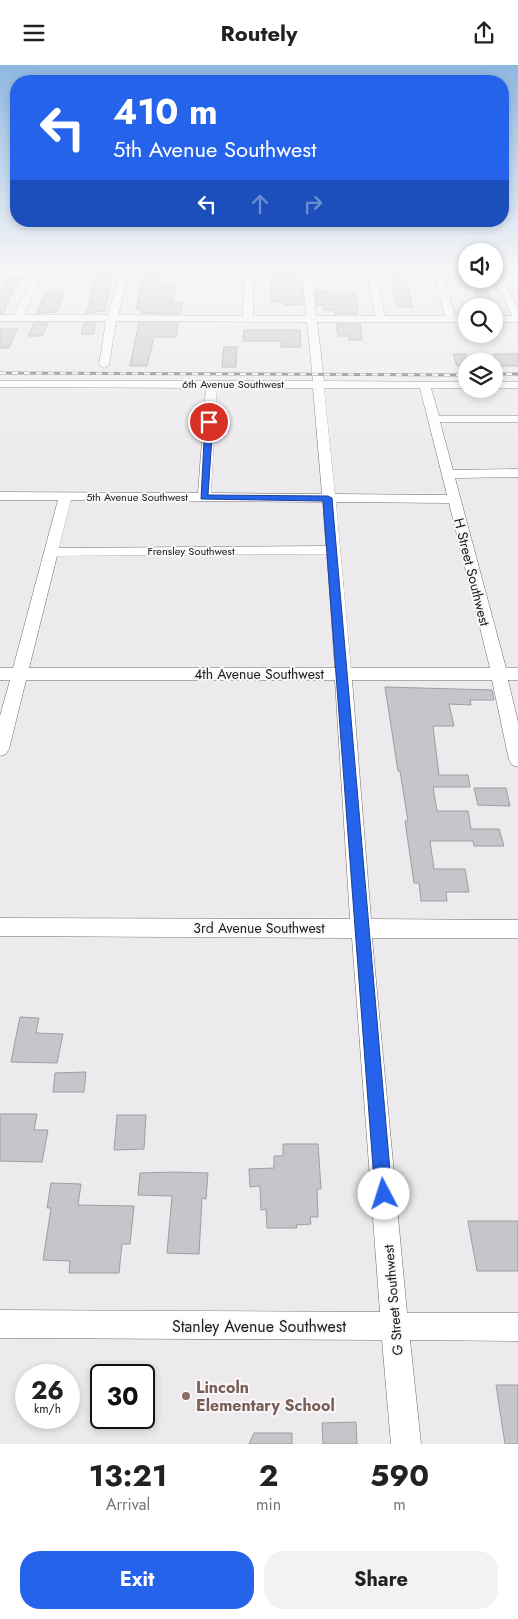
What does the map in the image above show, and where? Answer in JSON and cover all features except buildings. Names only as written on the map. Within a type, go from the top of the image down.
[{"type":"street","points":[[104,365],[110,333]]},
{"type":"street","name":"G Street Southwest","points":[[313,333],[343,674],[361,928],[406,1444]]},
{"type":"street","name":"6th Avenue Southwest","points":[[0,383],[458,385]]},
{"type":"street","points":[[204,497],[212,384]]},
{"type":"street","name":"H Street Southwest","points":[[425,385],[518,760]]},
{"type":"street","points":[[503,385],[518,385]]},
{"type":"street","points":[[433,419],[518,419]]},
{"type":"street","points":[[447,473],[518,473]]},
{"type":"street","name":"5th Avenue Southwest","points":[[0,496],[454,499]]},
{"type":"street","points":[[0,749],[65,497]]},
{"type":"street","name":"Frensley Southwest","points":[[51,552],[332,550]]},
{"type":"street","name":"4th Avenue Southwest","points":[[0,674],[518,674]]},
{"type":"street","name":"3rd Avenue Southwest","points":[[0,927],[518,929]]},
{"type":"street","name":"Stanley Avenue Southwest","points":[[0,1324],[518,1327]]},
{"type":"railway","points":[[0,373],[458,375]]},
{"type":"railway","points":[[503,374],[518,374]]},
{"type":"place","name":"Lincoln Elementary School","points":[[186,1396]]},
{"type":"route","points":[[209,422],[204,497],[328,498],[361,928],[384,1194]]}]
